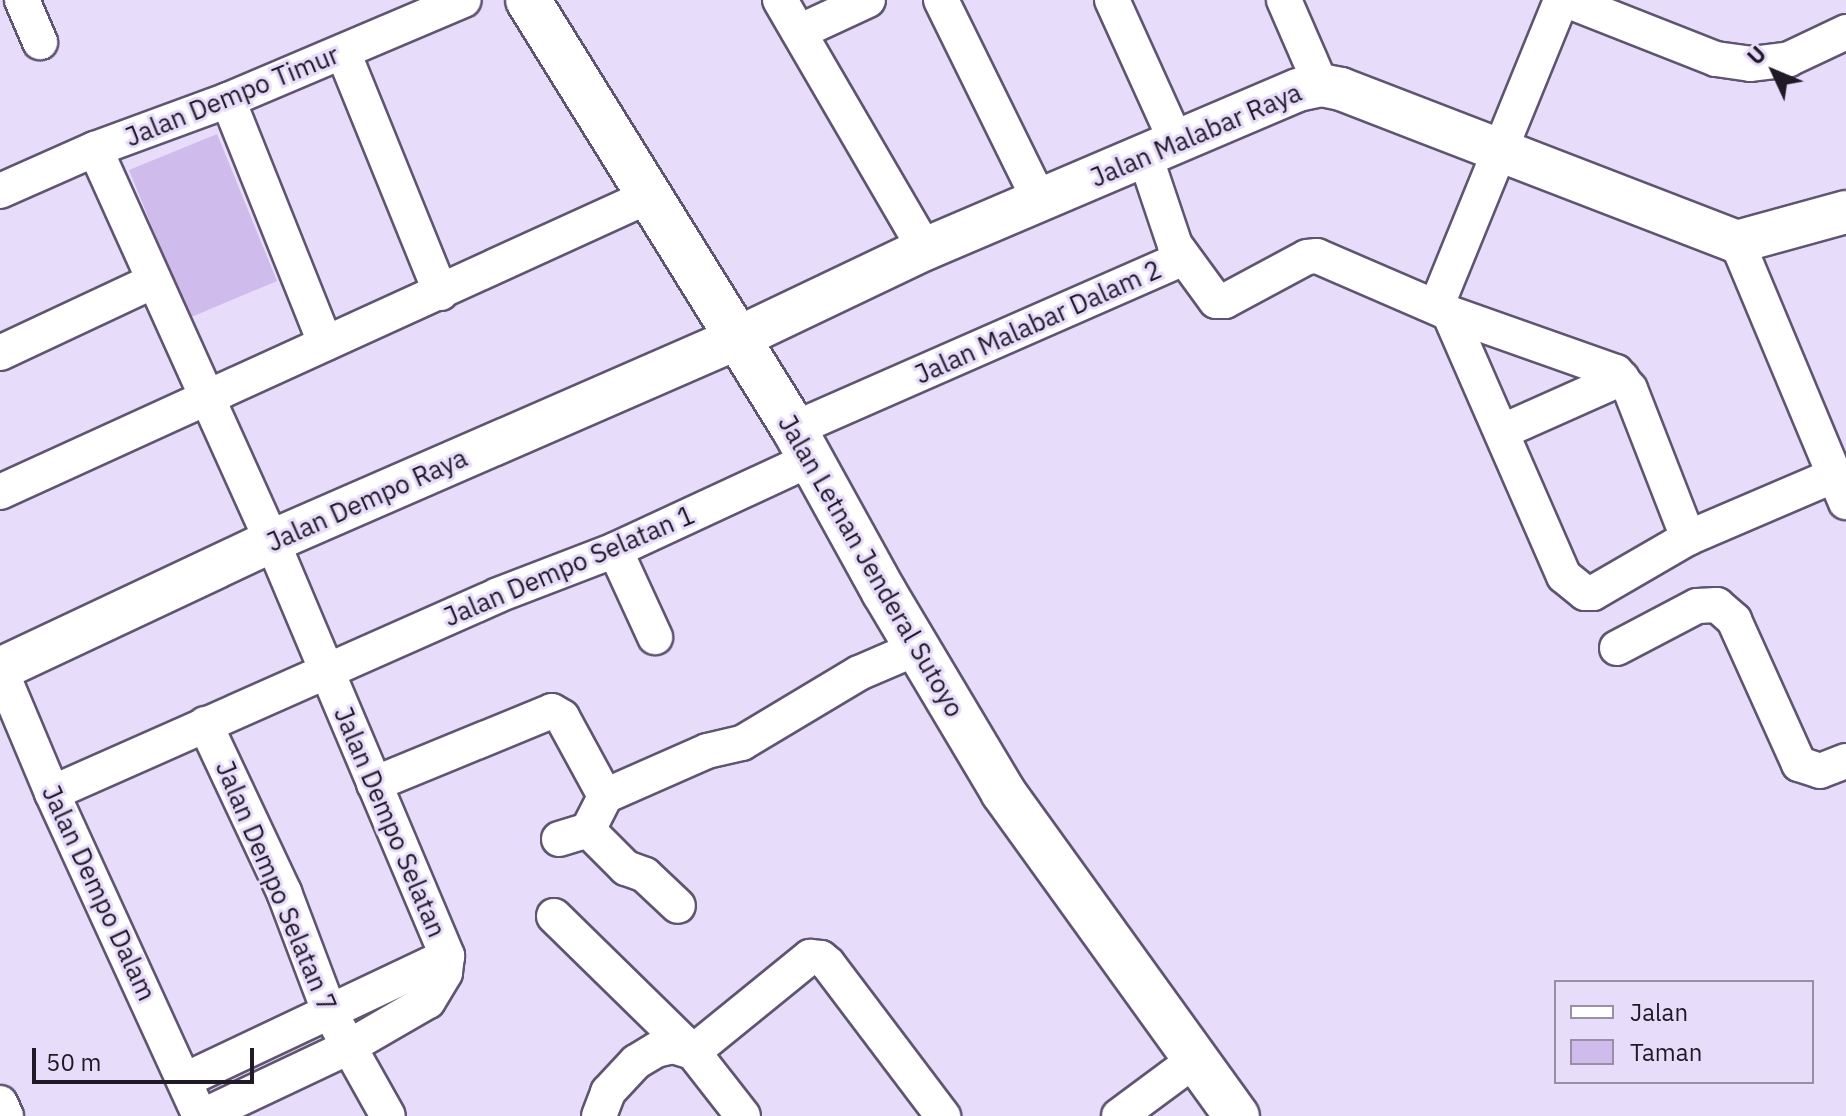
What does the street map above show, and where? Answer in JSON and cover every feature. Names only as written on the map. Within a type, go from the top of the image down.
[{"type":"main road","name":"Jalan Letnan Jenderal Sutoyo","points":[[528,0],[802,444],[917,648],[1030,832],[1237,1116]]},
{"type":"street","points":[[22,0],[40,42]]},
{"type":"street","name":"Jalan Dempo Timur","points":[[0,191],[95,149],[228,100],[464,0]]},
{"type":"street","points":[[780,0],[925,249]]},
{"type":"street","points":[[799,32],[868,0]]},
{"type":"street","points":[[941,0],[1040,201]]},
{"type":"street","name":"Jalan Malabar Dalam 2","points":[[802,444],[1183,258],[1175,245],[1161,149],[1112,0]]},
{"type":"street","points":[[1284,0],[1321,85]]},
{"type":"street","points":[[1846,32],[1789,59],[1751,64],[1716,59],[1564,0],[1501,148],[1442,310],[1503,431],[1564,576],[1574,587],[1585,593],[1593,593],[1688,538],[1840,488],[1737,242],[1846,212]]},
{"type":"street","points":[[343,52],[441,293]]},
{"type":"street","name":"Jalan Malabar Raya","points":[[738,338],[925,249],[1298,90],[1321,85],[1341,89],[1501,148],[1737,242]]},
{"type":"street","points":[[228,100],[325,343]]},
{"type":"street","name":"Jalan Dempo Selatan","points":[[95,149],[272,541],[447,956],[445,973],[428,1001],[347,1048],[201,1116]]},
{"type":"street","points":[[0,492],[649,196]]},
{"type":"street","points":[[1183,258],[1212,299],[1220,303],[1307,257],[1317,256],[1442,310],[1608,367],[1630,389],[1688,538]]},
{"type":"street","points":[[0,353],[154,281]]},
{"type":"street","name":"Jalan Dempo Raya","points":[[0,669],[272,541],[738,338]]},
{"type":"street","points":[[1503,431],[1622,378]]},
{"type":"street","name":"Jalan Dempo Selatan 1","points":[[52,793],[498,595],[615,550],[802,444]]},
{"type":"street","points":[[615,550],[655,637]]},
{"type":"street","points":[[1617,648],[1697,606],[1717,605],[1734,620],[1799,764],[1820,771],[1846,761]]},
{"type":"street","points":[[678,906],[645,875],[626,868],[574,834],[605,796],[707,751],[742,743],[859,673],[917,648]]},
{"type":"street","name":"Jalan Dempo Dalam","points":[[0,669],[52,793],[201,1116]]},
{"type":"street","points":[[374,784],[552,711],[562,717],[605,796]]},
{"type":"street","name":"Jalan Dempo Selatan 7","points":[[205,724],[284,892],[329,1011],[347,1048],[388,1116]]},
{"type":"street","points":[[554,916],[693,1052],[743,1116]]},
{"type":"street","points":[[185,1080],[447,956]]},
{"type":"street","points":[[693,1052],[798,963],[810,957],[821,958],[943,1116]]},
{"type":"street","points":[[599,1116],[608,1092],[636,1062],[656,1050],[673,1046],[693,1052]]},
{"type":"street","points":[[1119,1116],[1196,1059]]},
{"type":"street","points":[[0,1103],[6,1116]]},
{"type":"green space","points":[[217,134],[277,281],[189,318],[129,170]]}]
